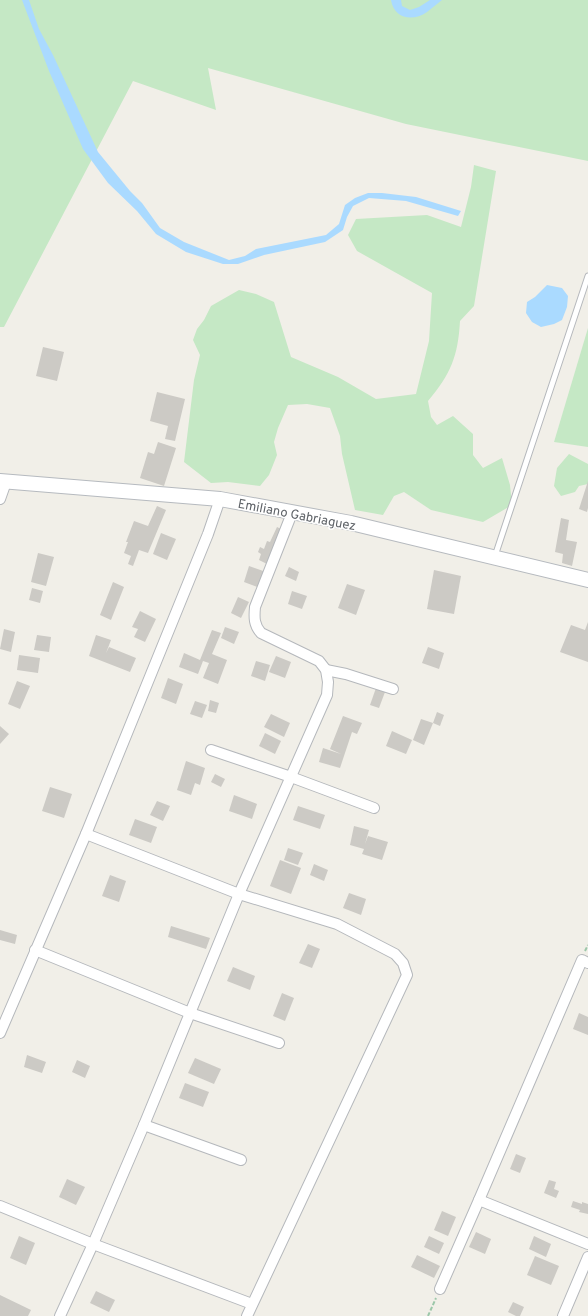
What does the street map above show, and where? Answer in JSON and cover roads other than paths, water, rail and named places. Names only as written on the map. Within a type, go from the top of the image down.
[{"type":"main road","name":"Emiliano Gabriaguez","points":[[3,481],[220,499],[351,523],[588,580]]},
{"type":"street","points":[[0,499],[3,481]]},
{"type":"street","points":[[0,1033],[86,834],[208,534],[220,499]]},
{"type":"street","points":[[60,1316],[93,1244],[144,1125],[239,894],[327,695],[328,682],[326,670],[319,661],[261,633],[256,628],[254,620],[255,607],[292,513]]},
{"type":"street","points":[[326,670],[346,674],[393,689]]},
{"type":"street","points":[[211,750],[292,777],[374,808]]},
{"type":"street","points":[[86,834],[239,894],[337,924],[394,954],[403,963],[407,975],[247,1316]]},
{"type":"street","points":[[35,950],[190,1012],[279,1043]]},
{"type":"street","points":[[440,1289],[585,961]]},
{"type":"street","points":[[144,1125],[241,1160]]},
{"type":"street","points":[[480,1200],[588,1244]]},
{"type":"street","points":[[0,1206],[93,1244],[252,1304]]},
{"type":"street","points":[[563,1316],[588,1257]]},
{"type":"lane","points":[[494,557],[588,276]]},
{"type":"water","points":[[22,0],[29,0],[39,29],[53,55],[98,152],[130,191],[142,203],[160,228],[184,242],[229,260],[245,256],[256,249],[326,235],[339,224],[345,205],[355,198],[368,193],[416,197],[461,211],[458,216],[406,201],[369,198],[353,206],[347,217],[343,230],[325,242],[264,255],[238,264],[223,264],[186,252],[156,234],[137,211],[108,183],[83,149],[49,71]]},
{"type":"water","points":[[391,0],[401,0],[402,6],[410,10],[419,7],[430,0],[442,0],[422,15],[410,18],[400,15],[393,6]]},
{"type":"water","points":[[547,285],[562,288],[568,296],[567,307],[562,320],[554,324],[541,327],[532,322],[526,313],[527,302],[535,297]]}]
